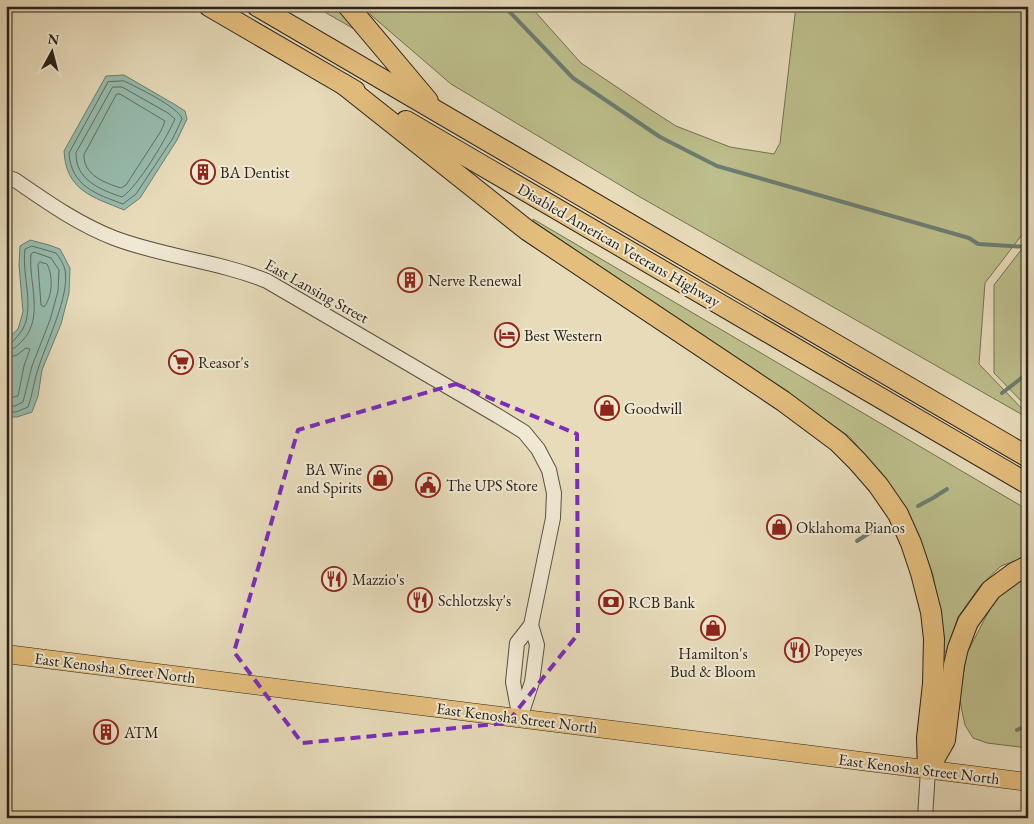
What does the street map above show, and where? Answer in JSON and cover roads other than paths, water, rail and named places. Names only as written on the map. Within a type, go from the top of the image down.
[{"type":"highway","name":"Disabled American Veterans Highway","points":[[209,6],[1028,484]]},
{"type":"highway","name":"Disabled American Veterans Highway","points":[[256,6],[1028,457]]},
{"type":"highway","points":[[348,6],[437,112]]},
{"type":"highway","points":[[343,84],[527,230],[791,406],[838,442],[878,485],[898,514],[911,544],[922,573],[931,612],[934,648],[933,684],[927,738],[928,770]]},
{"type":"highway","points":[[980,429],[1028,442]]},
{"type":"highway","points":[[928,770],[945,740],[954,665],[968,622],[991,590],[1008,577],[1028,566]]},
{"type":"main road","name":"East Kenosha Street North","points":[[6,654],[1028,782]]},
{"type":"street","name":"East Lansing Street","points":[[6,177],[15,180],[76,221],[114,238],[142,247],[244,272],[267,281],[516,426],[531,439],[538,449],[554,488],[553,518],[531,625]]},
{"type":"street","points":[[520,719],[512,682],[517,643],[531,625]]},
{"type":"street","points":[[520,719],[532,682],[537,645],[531,625]]},
{"type":"street","points":[[924,818],[928,770]]},
{"type":"water","points":[[124,75],[185,111],[187,119],[177,140],[140,198],[124,210],[83,191],[70,175],[64,151],[106,76]]},
{"type":"water","points":[[30,240],[60,249],[70,268],[69,293],[61,324],[42,370],[38,396],[32,412],[17,417],[6,417],[6,340],[18,329],[23,312],[19,265],[20,246]]},
{"type":"waterway","points":[[504,6],[573,78],[660,137],[717,166],[969,238],[978,244],[1028,247]]},
{"type":"waterway","points":[[1002,393],[1028,373]]},
{"type":"waterway","points":[[918,506],[947,489]]},
{"type":"waterway","points":[[857,541],[880,526]]},
{"type":"waterway","points":[[1017,730],[1028,725]]},
{"type":"place","name":"BA Dentist","points":[[203,172]]},
{"type":"place","name":"Nerve Renewal","points":[[410,280]]},
{"type":"place","name":"Best Western","points":[[507,335]]},
{"type":"place","name":"Reasor's","points":[[181,362]]},
{"type":"place","name":"Goodwill","points":[[607,408]]},
{"type":"place","name":"BA Wine and Spirits","points":[[380,478]]},
{"type":"place","name":"The UPS Store","points":[[428,485]]},
{"type":"place","name":"Oklahoma Pianos","points":[[779,527]]},
{"type":"place","name":"Mazzio's","points":[[334,579]]},
{"type":"place","name":"Schlotzsky's","points":[[420,600]]},
{"type":"place","name":"RCB Bank","points":[[611,602]]},
{"type":"place","name":"Hamilton's Bud & Bloom","points":[[713,628]]},
{"type":"place","name":"Popeyes","points":[[797,650]]},
{"type":"place","name":"ATM","points":[[106,732]]}]
